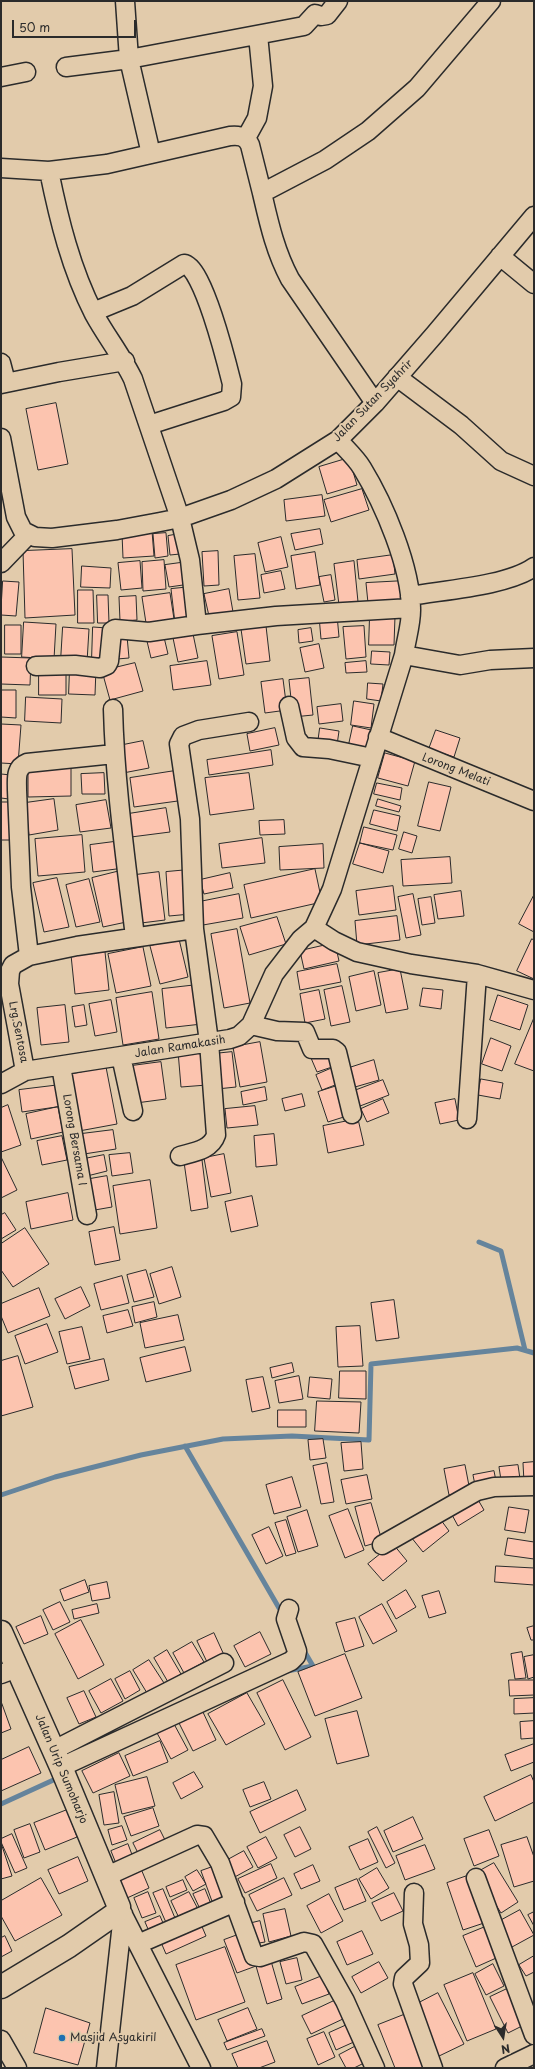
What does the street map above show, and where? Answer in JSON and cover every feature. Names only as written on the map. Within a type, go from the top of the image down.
[{"type":"street","points":[[125,1],[129,59],[151,154]]},
{"type":"street","points":[[66,67],[129,59],[304,26],[315,14],[321,16],[327,15],[338,1]]},
{"type":"street","points":[[262,193],[325,160],[368,131],[417,88],[491,1]]},
{"type":"street","points":[[246,138],[257,118],[263,86],[258,35]]},
{"type":"street","points":[[1,77],[26,72]]},
{"type":"street","points":[[1,168],[49,171],[107,164],[230,136],[240,136],[246,138],[250,145],[273,239],[280,261],[375,403]]},
{"type":"street","points":[[49,171],[63,234],[81,286],[93,312],[108,338],[125,362],[133,379],[180,518],[190,560],[197,625]]},
{"type":"street","name":"Jalan Sutan Syahrir","points":[[28,535],[52,538],[117,530],[180,518],[231,500],[276,478],[338,440],[375,403],[534,216]]},
{"type":"street","points":[[500,256],[534,284]]},
{"type":"street","points":[[93,312],[132,296],[184,264],[190,268],[209,303],[232,384],[230,397],[224,401],[149,425]]},
{"type":"street","points":[[1,363],[3,383],[125,362]]},
{"type":"street","points":[[397,377],[461,425],[501,461],[531,470]]},
{"type":"street","points":[[1,438],[14,511],[19,523],[28,535],[1,563]]},
{"type":"street","points":[[338,440],[361,467],[379,499],[394,533],[411,602],[411,622],[404,655],[332,889],[314,928],[334,941],[357,952],[410,964],[477,974],[534,990]]},
{"type":"street","points":[[36,666],[75,665],[100,668],[107,665],[114,629],[149,632],[197,625],[411,602],[502,580],[528,571],[534,567]]},
{"type":"street","points":[[404,655],[460,665],[490,660],[534,658]]},
{"type":"street","points":[[289,706],[296,738],[304,746],[329,749],[372,758]]},
{"type":"street","points":[[113,709],[114,754],[135,937]]},
{"type":"street","points":[[180,1156],[207,1148],[213,1143],[216,1135],[209,1042],[194,929],[188,791],[180,748],[180,740],[182,736],[194,731],[249,722]]},
{"type":"street","name":"Lorong Melati","points":[[378,737],[534,801]]},
{"type":"street","points":[[114,754],[27,763],[20,768],[17,774],[21,887],[29,956],[77,946],[194,929]]},
{"type":"street","name":"Jalan Ramakasih","points":[[1,1084],[25,1071],[239,1036],[251,1025],[274,974],[301,939],[314,928]]},
{"type":"street","name":"Lrg.Sentosa","points":[[25,1071],[9,977],[13,966],[29,956]]},
{"type":"street","points":[[467,1119],[477,974]]},
{"type":"street","points":[[251,1025],[277,1032],[305,1032],[312,1050],[333,1050],[337,1052],[352,1114]]},
{"type":"street","points":[[121,1056],[133,1111]]},
{"type":"street","name":"Lorong Bersama I","points":[[61,1066],[87,1215]]},
{"type":"street","points":[[382,1545],[477,1491],[494,1487],[534,1486]]},
{"type":"street","points":[[61,1768],[291,1661],[296,1656],[297,1651],[286,1619],[289,1609]]},
{"type":"street","name":"Jalan Urip Sumoharjo","points":[[1,1632],[9,1671],[61,1768],[121,1911]]},
{"type":"street","points":[[61,1768],[224,1663]]},
{"type":"street","points":[[107,1876],[201,1835],[204,1836],[215,1853],[235,1902],[252,1953],[256,1958],[304,1942],[313,1944],[345,2002],[374,2068]]},
{"type":"street","points":[[476,1878],[534,2036]]},
{"type":"street","points":[[414,1893],[413,1924],[419,1945],[420,1963],[404,1978],[403,1984],[433,2068]]},
{"type":"street","points":[[138,1944],[235,1902]]},
{"type":"street","points":[[121,1911],[201,2068]]},
{"type":"street","points":[[1,1988],[69,1946],[121,1911]]},
{"type":"street","points":[[106,2068],[121,1911]]},
{"type":"street","points":[[1,2040],[17,2068]]},
{"type":"street","points":[[505,2068],[534,2054]]},
{"type":"building","points":[[56,403],[68,464],[38,470],[26,409]]},
{"type":"building","points":[[349,458],[357,485],[327,494],[319,467]]},
{"type":"building","points":[[362,489],[369,510],[331,522],[324,500]]},
{"type":"building","points":[[322,495],[325,516],[286,521],[284,500]]},
{"type":"building","points":[[320,529],[323,544],[295,550],[291,534]]},
{"type":"building","points":[[152,531],[154,556],[123,558],[122,533]]},
{"type":"building","points":[[166,533],[168,556],[155,558],[153,534]]},
{"type":"building","points":[[179,534],[180,554],[170,555],[168,536]]},
{"type":"building","points":[[281,537],[288,567],[265,572],[258,543]]},
{"type":"building","points":[[72,549],[75,615],[25,618],[23,551]]},
{"type":"building","points":[[218,551],[219,585],[204,586],[202,552]]},
{"type":"building","points":[[315,552],[320,585],[296,589],[291,556]]},
{"type":"building","points":[[255,554],[260,598],[238,600],[234,556]]},
{"type":"building","points":[[393,555],[395,574],[359,579],[357,560]]},
{"type":"building","points":[[164,560],[166,589],[143,591],[142,562]]},
{"type":"building","points":[[140,561],[142,588],[121,590],[118,563]]},
{"type":"building","points":[[354,561],[358,602],[339,605],[334,564]]},
{"type":"building","points":[[187,562],[190,584],[169,587],[165,565]]},
{"type":"building","points":[[82,566],[111,568],[110,588],[81,587]]},
{"type":"building","points":[[281,571],[285,589],[264,593],[261,575]]},
{"type":"building","points":[[331,575],[335,600],[324,602],[319,577]]},
{"type":"building","points":[[3,581],[19,582],[16,616],[1,615]]},
{"type":"building","points":[[404,581],[406,601],[368,603],[366,583]]},
{"type":"building","points":[[191,587],[195,620],[175,623],[171,589]]},
{"type":"building","points":[[229,589],[233,612],[209,616],[204,594]]},
{"type":"building","points":[[78,590],[93,590],[94,623],[78,623]]},
{"type":"building","points":[[170,593],[174,619],[146,623],[142,597]]},
{"type":"building","points":[[97,595],[108,595],[109,623],[98,623]]},
{"type":"building","points":[[136,596],[137,620],[120,621],[119,597]]},
{"type":"building","points":[[337,615],[339,637],[321,639],[319,616]]},
{"type":"building","points":[[370,615],[395,616],[394,645],[369,645]]},
{"type":"building","points":[[24,622],[56,624],[54,659],[22,657]]},
{"type":"building","points":[[5,625],[21,625],[21,654],[5,654]]},
{"type":"building","points":[[266,626],[270,661],[246,664],[241,629]]},
{"type":"building","points":[[364,626],[366,657],[346,659],[343,627]]},
{"type":"building","points":[[63,627],[89,629],[87,662],[61,660]]},
{"type":"building","points":[[93,627],[107,628],[106,658],[92,658]]},
{"type":"building","points":[[311,628],[313,641],[299,643],[298,630]]},
{"type":"building","points":[[192,629],[198,658],[178,662],[172,633]]},
{"type":"building","points":[[237,632],[244,675],[219,679],[212,636]]},
{"type":"building","points":[[163,633],[168,654],[151,658],[146,637]]},
{"type":"building","points":[[127,636],[129,658],[117,659],[115,637]]},
{"type":"building","points":[[319,644],[324,668],[305,672],[300,648]]},
{"type":"building","points":[[372,651],[390,652],[389,665],[371,664]]},
{"type":"building","points":[[1,657],[31,658],[30,685],[1,684]]},
{"type":"building","points":[[207,661],[211,685],[173,690],[170,666]]},
{"type":"building","points":[[366,661],[367,672],[346,673],[345,663]]},
{"type":"building","points":[[135,663],[143,691],[110,700],[102,671]]},
{"type":"building","points":[[70,667],[96,668],[95,695],[69,694]]},
{"type":"building","points":[[39,669],[66,669],[66,695],[39,695]]},
{"type":"building","points":[[309,678],[313,715],[293,717],[289,680]]},
{"type":"building","points":[[283,679],[287,710],[265,713],[261,682]]},
{"type":"building","points":[[368,683],[383,684],[381,701],[367,699]]},
{"type":"building","points":[[1,690],[16,690],[16,718],[1,717]]},
{"type":"building","points":[[26,697],[62,699],[61,723],[25,721]]},
{"type":"building","points":[[354,701],[374,704],[371,728],[351,725]]},
{"type":"building","points":[[341,704],[343,721],[319,724],[317,707]]},
{"type":"building","points":[[1,724],[21,725],[18,764],[1,763]]},
{"type":"building","points":[[353,726],[376,731],[372,754],[348,749]]},
{"type":"building","points":[[275,728],[279,745],[250,751],[247,734]]},
{"type":"building","points":[[320,728],[339,731],[337,745],[318,743]]},
{"type":"building","points":[[436,730],[460,738],[454,757],[429,749]]},
{"type":"building","points":[[143,741],[149,768],[123,773],[118,746]]},
{"type":"building","points":[[271,750],[273,765],[209,775],[207,760]]},
{"type":"building","points":[[385,753],[415,761],[408,786],[378,778]]},
{"type":"building","points":[[71,766],[71,796],[28,797],[28,767]]},
{"type":"building","points":[[181,770],[185,800],[134,807],[130,778]]},
{"type":"building","points":[[104,773],[105,794],[82,794],[81,774]]},
{"type":"building","points":[[249,773],[254,809],[210,815],[205,778]]},
{"type":"building","points":[[1,774],[11,775],[9,799],[1,798]]},
{"type":"building","points":[[429,782],[451,787],[440,831],[418,826]]},
{"type":"building","points":[[377,783],[402,788],[400,800],[374,794]]},
{"type":"building","points":[[54,799],[58,830],[29,835],[25,803]]},
{"type":"building","points":[[378,799],[401,806],[399,812],[376,806]]},
{"type":"building","points":[[106,800],[111,828],[80,832],[76,805]]},
{"type":"building","points":[[1,802],[14,802],[13,840],[1,840]]},
{"type":"building","points":[[166,808],[170,832],[131,837],[128,814]]},
{"type":"building","points":[[374,810],[400,816],[397,831],[370,824]]},
{"type":"building","points":[[284,820],[285,834],[260,835],[259,821]]},
{"type":"building","points":[[364,827],[397,835],[393,850],[360,843]]},
{"type":"building","points":[[404,832],[417,836],[412,853],[399,849]]},
{"type":"building","points":[[82,835],[85,872],[38,876],[35,839]]},
{"type":"building","points":[[262,838],[265,863],[222,868],[219,844]]},
{"type":"building","points":[[121,841],[124,868],[93,872],[90,845]]},
{"type":"building","points":[[360,843],[389,851],[383,873],[353,864]]},
{"type":"building","points":[[323,844],[324,868],[280,870],[279,847]]},
{"type":"building","points":[[450,857],[452,883],[403,886],[401,860]]},
{"type":"building","points":[[315,869],[322,902],[251,918],[244,885]]},
{"type":"building","points":[[188,870],[191,914],[169,916],[166,872]]},
{"type":"building","points":[[120,871],[131,921],[103,927],[92,878]]},
{"type":"building","points":[[159,872],[165,920],[141,923],[135,875]]},
{"type":"building","points":[[230,873],[233,888],[204,894],[200,880]]},
{"type":"building","points":[[57,878],[69,927],[44,932],[33,883]]},
{"type":"building","points":[[89,879],[100,922],[76,927],[66,885]]},
{"type":"building","points":[[393,886],[396,910],[359,915],[356,891]]},
{"type":"building","points":[[461,891],[464,916],[438,919],[434,895]]},
{"type":"building","points":[[239,894],[243,918],[203,925],[199,902]]},
{"type":"building","points":[[413,894],[421,935],[406,938],[398,897]]},
{"type":"building","points":[[534,895],[534,932],[519,924]]},
{"type":"building","points":[[431,897],[435,923],[422,925],[418,899]]},
{"type":"building","points":[[397,916],[400,940],[357,945],[355,921]]},
{"type":"building","points":[[277,917],[286,944],[249,955],[240,927]]},
{"type":"building","points":[[237,929],[250,1003],[224,1008],[211,934]]},
{"type":"building","points":[[179,939],[188,977],[160,984],[150,946]]},
{"type":"building","points":[[532,939],[534,940],[534,979],[517,971]]},
{"type":"building","points":[[335,943],[339,961],[304,969],[300,951]]},
{"type":"building","points":[[143,947],[151,986],[116,993],[108,954]]},
{"type":"building","points":[[105,952],[109,990],[75,994],[71,955]]},
{"type":"building","points":[[337,964],[341,982],[300,990],[297,972]]},
{"type":"building","points":[[400,969],[408,1009],[386,1013],[378,973]]},
{"type":"building","points":[[374,971],[381,1005],[356,1011],[349,977]]},
{"type":"building","points":[[197,985],[202,1024],[166,1028],[162,989]]},
{"type":"building","points":[[342,986],[350,1022],[331,1026],[324,990]]},
{"type":"building","points":[[423,988],[443,990],[441,1009],[420,1006]]},
{"type":"building","points":[[319,990],[325,1019],[305,1023],[300,994]]},
{"type":"building","points":[[152,992],[159,1039],[123,1045],[116,998]]},
{"type":"building","points":[[498,995],[528,1005],[520,1030],[490,1020]]},
{"type":"building","points":[[111,1000],[117,1032],[95,1036],[89,1004]]},
{"type":"building","points":[[65,1005],[69,1042],[41,1045],[37,1008]]},
{"type":"building","points":[[84,1005],[87,1025],[75,1027],[72,1007]]},
{"type":"building","points":[[534,1018],[534,1071],[515,1064]]},
{"type":"building","points":[[491,1038],[511,1046],[502,1071],[482,1064]]},
{"type":"building","points":[[260,1042],[267,1082],[240,1087],[233,1047]]},
{"type":"building","points":[[205,1049],[207,1085],[181,1087],[178,1051]]},
{"type":"building","points":[[329,1051],[335,1066],[317,1072],[311,1058]]},
{"type":"building","points":[[232,1052],[236,1087],[217,1089],[213,1054]]},
{"type":"building","points":[[374,1060],[379,1080],[355,1087],[349,1068]]},
{"type":"building","points":[[161,1062],[166,1099],[136,1103],[131,1066]]},
{"type":"building","points":[[337,1066],[343,1082],[322,1090],[316,1075]]},
{"type":"building","points":[[106,1067],[117,1124],[79,1131],[68,1075]]},
{"type":"building","points":[[481,1079],[503,1083],[500,1099],[478,1095]]},
{"type":"building","points":[[383,1080],[389,1095],[360,1106],[354,1091]]},
{"type":"building","points":[[60,1085],[63,1106],[22,1112],[19,1090]]},
{"type":"building","points":[[340,1085],[350,1115],[328,1122],[318,1092]]},
{"type":"building","points":[[265,1087],[267,1100],[243,1105],[241,1092]]},
{"type":"building","points":[[302,1094],[305,1106],[285,1111],[282,1099]]},
{"type":"building","points":[[383,1099],[389,1113],[367,1122],[361,1109]]},
{"type":"building","points":[[455,1099],[459,1120],[440,1124],[435,1103]]},
{"type":"building","points":[[8,1105],[21,1145],[1,1152],[1,1108]]},
{"type":"building","points":[[255,1106],[258,1125],[227,1128],[225,1109]]},
{"type":"building","points":[[58,1107],[63,1132],[31,1139],[26,1114]]},
{"type":"building","points":[[358,1119],[364,1145],[328,1153],[323,1126]]},
{"type":"building","points":[[113,1130],[116,1149],[84,1154],[81,1134]]},
{"type":"building","points":[[274,1134],[277,1165],[256,1167],[254,1136]]},
{"type":"building","points":[[62,1136],[67,1160],[42,1165],[37,1141]]},
{"type":"building","points":[[130,1153],[133,1173],[112,1176],[109,1155]]},
{"type":"building","points":[[224,1154],[231,1193],[211,1197],[204,1158]]},
{"type":"building","points":[[104,1155],[107,1171],[83,1177],[79,1160]]},
{"type":"building","points":[[1,1157],[17,1190],[1,1198]]},
{"type":"building","points":[[202,1160],[208,1208],[191,1211],[184,1162]]},
{"type":"building","points":[[107,1176],[112,1207],[89,1211],[84,1180]]},
{"type":"building","points":[[150,1180],[157,1228],[120,1234],[113,1186]]},
{"type":"building","points":[[68,1193],[73,1220],[31,1229],[26,1202]]},
{"type":"building","points":[[252,1196],[258,1226],[231,1232],[225,1202]]},
{"type":"building","points":[[5,1213],[16,1230],[1,1239],[1,1215]]},
{"type":"building","points":[[114,1227],[120,1260],[95,1265],[89,1232]]},
{"type":"building","points":[[25,1228],[49,1264],[13,1287],[1,1270],[1,1244]]},
{"type":"building","points":[[172,1267],[181,1297],[159,1304],[150,1274]]},
{"type":"building","points":[[146,1270],[154,1297],[134,1302],[127,1275]]},
{"type":"building","points":[[122,1276],[129,1303],[101,1310],[94,1284]]},
{"type":"building","points":[[81,1287],[90,1306],[65,1319],[55,1299]]},
{"type":"building","points":[[39,1288],[50,1316],[8,1333],[1,1316],[1,1304]]},
{"type":"building","points":[[394,1300],[399,1338],[376,1341],[371,1303]]},
{"type":"building","points":[[154,1302],[157,1317],[135,1323],[132,1307]]},
{"type":"building","points":[[128,1310],[133,1326],[107,1333],[103,1316]]},
{"type":"building","points":[[178,1315],[184,1340],[145,1348],[140,1323]]},
{"type":"building","points":[[47,1324],[58,1352],[25,1364],[15,1336]]},
{"type":"building","points":[[360,1326],[363,1366],[338,1367],[336,1327]]},
{"type":"building","points":[[82,1327],[90,1359],[67,1364],[59,1332]]},
{"type":"building","points":[[185,1347],[191,1371],[146,1382],[140,1358]]},
{"type":"building","points":[[18,1356],[33,1407],[1,1416],[1,1361]]},
{"type":"building","points":[[104,1359],[109,1380],[75,1389],[69,1367]]},
{"type":"building","points":[[292,1363],[294,1372],[272,1378],[270,1368]]},
{"type":"building","points":[[340,1371],[366,1371],[366,1399],[339,1398]]},
{"type":"building","points":[[299,1376],[303,1399],[279,1403],[275,1381]]},
{"type":"building","points":[[263,1377],[270,1408],[252,1412],[246,1380]]},
{"type":"building","points":[[310,1377],[332,1379],[330,1399],[308,1397]]},
{"type":"building","points":[[317,1401],[361,1402],[359,1433],[315,1431]]},
{"type":"building","points":[[278,1410],[306,1410],[306,1427],[278,1427]]},
{"type":"building","points":[[323,1439],[326,1458],[310,1460],[308,1440]]},
{"type":"building","points":[[361,1442],[363,1469],[344,1471],[341,1443]]},
{"type":"building","points":[[534,1462],[534,1482],[524,1482],[523,1463]]},
{"type":"building","points":[[327,1463],[334,1502],[321,1504],[313,1466]]},
{"type":"building","points":[[465,1465],[470,1491],[449,1495],[444,1469]]},
{"type":"building","points":[[518,1465],[520,1479],[501,1480],[499,1467]]},
{"type":"building","points":[[494,1471],[496,1481],[475,1485],[473,1475]]},
{"type":"building","points":[[367,1475],[372,1499],[346,1504],[341,1480]]},
{"type":"building","points":[[292,1477],[301,1507],[274,1514],[266,1485]]},
{"type":"building","points":[[477,1498],[484,1510],[458,1526],[451,1513]]},
{"type":"building","points":[[371,1503],[382,1541],[365,1546],[355,1507]]},
{"type":"building","points":[[509,1507],[529,1510],[525,1533],[505,1530]]},
{"type":"building","points":[[348,1509],[364,1550],[345,1558],[329,1516]]},
{"type":"building","points":[[307,1510],[318,1546],[298,1552],[287,1517]]},
{"type":"building","points":[[438,1516],[449,1531],[423,1552],[411,1537]]},
{"type":"building","points":[[286,1520],[296,1553],[286,1556],[275,1523]]},
{"type":"building","points":[[269,1527],[283,1556],[266,1564],[252,1535]]},
{"type":"building","points":[[508,1538],[534,1542],[534,1559],[505,1555]]},
{"type":"building","points":[[393,1544],[407,1561],[383,1581],[368,1564]]},
{"type":"building","points":[[496,1566],[534,1568],[534,1585],[495,1582]]},
{"type":"building","points":[[85,1580],[89,1592],[64,1601],[60,1590]]},
{"type":"building","points":[[107,1582],[110,1598],[92,1601],[89,1586]]},
{"type":"building","points":[[406,1590],[416,1607],[396,1619],[387,1602]]},
{"type":"building","points":[[439,1591],[446,1613],[429,1618],[422,1596]]},
{"type":"building","points":[[60,1602],[70,1622],[53,1630],[43,1610]]},
{"type":"building","points":[[97,1604],[99,1613],[74,1619],[72,1610]]},
{"type":"building","points":[[382,1604],[397,1631],[373,1644],[359,1617]]},
{"type":"building","points":[[41,1616],[48,1634],[24,1644],[16,1627]]},
{"type":"building","points":[[355,1618],[364,1646],[345,1652],[336,1623]]},
{"type":"building","points":[[81,1620],[104,1665],[78,1679],[55,1634]]},
{"type":"building","points":[[534,1626],[534,1640],[531,1640],[527,1628]]},
{"type":"building","points":[[260,1632],[271,1654],[245,1667],[234,1646]]},
{"type":"building","points":[[214,1633],[224,1655],[207,1662],[197,1641]]},
{"type":"building","points":[[192,1642],[204,1662],[184,1673],[173,1653]]},
{"type":"building","points":[[167,1650],[181,1674],[168,1682],[154,1658]]},
{"type":"building","points":[[522,1652],[526,1678],[515,1679],[511,1654]]},
{"type":"building","points":[[345,1654],[362,1698],[315,1716],[298,1672]]},
{"type":"building","points":[[534,1655],[534,1677],[528,1679],[524,1657]]},
{"type":"building","points":[[149,1660],[164,1683],[147,1693],[133,1670]]},
{"type":"building","points":[[130,1671],[140,1690],[125,1699],[115,1679]]},
{"type":"building","points":[[111,1679],[123,1701],[101,1713],[89,1691]]},
{"type":"building","points":[[283,1680],[311,1737],[285,1750],[257,1693]]},
{"type":"building","points":[[509,1680],[534,1680],[534,1695],[510,1696]]},
{"type":"building","points":[[84,1691],[96,1717],[79,1724],[67,1698]]},
{"type":"building","points":[[247,1693],[265,1724],[226,1745],[208,1714]]},
{"type":"building","points":[[534,1698],[534,1713],[514,1714],[514,1699]]},
{"type":"building","points":[[2,1704],[11,1729],[1,1733],[1,1705]]},
{"type":"building","points":[[202,1710],[216,1740],[193,1751],[178,1721]]},
{"type":"building","points":[[357,1711],[369,1756],[337,1764],[325,1719]]},
{"type":"building","points":[[534,1721],[534,1738],[521,1739],[520,1722]]},
{"type":"building","points":[[174,1724],[188,1750],[171,1759],[157,1733]]},
{"type":"building","points":[[160,1741],[168,1762],[133,1776],[125,1756]]},
{"type":"building","points":[[534,1744],[534,1762],[511,1771],[505,1755]]},
{"type":"building","points":[[29,1747],[41,1773],[1,1791],[1,1760]]},
{"type":"building","points":[[119,1753],[130,1776],[93,1793],[82,1771]]},
{"type":"building","points":[[194,1772],[203,1787],[181,1799],[173,1783]]},
{"type":"building","points":[[531,1775],[534,1782],[534,1802],[495,1821],[484,1797]]},
{"type":"building","points":[[147,1777],[155,1806],[122,1814],[115,1785]]},
{"type":"building","points":[[264,1782],[271,1799],[250,1807],[243,1790]]},
{"type":"building","points":[[297,1790],[306,1810],[260,1833],[250,1812]]},
{"type":"building","points":[[114,1792],[119,1823],[104,1825],[99,1795]]},
{"type":"building","points":[[153,1808],[159,1826],[131,1836],[124,1817]]},
{"type":"building","points":[[67,1810],[77,1837],[45,1850],[34,1823]]},
{"type":"building","points":[[413,1817],[423,1839],[393,1852],[384,1831]]},
{"type":"building","points":[[30,1824],[40,1852],[24,1858],[14,1830]]},
{"type":"building","points":[[122,1826],[127,1840],[112,1845],[108,1830]]},
{"type":"building","points":[[300,1827],[311,1849],[295,1857],[284,1835]]},
{"type":"building","points":[[377,1827],[395,1863],[386,1868],[368,1832]]},
{"type":"building","points":[[160,1830],[167,1844],[140,1857],[133,1843]]},
{"type":"building","points":[[489,1830],[499,1856],[474,1866],[464,1839]]},
{"type":"building","points":[[12,1834],[27,1868],[15,1873],[1,1842],[1,1839]]},
{"type":"building","points":[[266,1837],[277,1858],[258,1868],[247,1847]]},
{"type":"building","points":[[527,1837],[534,1857],[534,1881],[514,1887],[501,1845]]},
{"type":"building","points":[[368,1839],[378,1862],[360,1870],[349,1847]]},
{"type":"building","points":[[1,1843],[12,1876],[1,1879]]},
{"type":"building","points":[[128,1844],[134,1860],[117,1866],[111,1851]]},
{"type":"building","points":[[425,1845],[435,1869],[405,1880],[396,1856]]},
{"type":"building","points":[[244,1851],[253,1867],[231,1879],[222,1863]]},
{"type":"building","points":[[78,1857],[88,1881],[59,1894],[48,1870]]},
{"type":"building","points":[[494,1863],[518,1902],[501,1913],[476,1873]]},
{"type":"building","points":[[139,1864],[149,1888],[127,1898],[117,1874]]},
{"type":"building","points":[[271,1864],[277,1878],[245,1893],[238,1879]]},
{"type":"building","points":[[218,1865],[230,1898],[213,1904],[201,1871]]},
{"type":"building","points":[[313,1865],[320,1881],[301,1889],[294,1874]]},
{"type":"building","points":[[377,1868],[389,1888],[371,1899],[359,1879]]},
{"type":"building","points":[[197,1870],[206,1884],[193,1891],[185,1877]]},
{"type":"building","points":[[467,1876],[484,1923],[463,1930],[447,1883]]},
{"type":"building","points":[[41,1878],[62,1915],[15,1941],[1,1916],[1,1901]]},
{"type":"building","points":[[284,1878],[292,1895],[257,1911],[249,1895]]},
{"type":"building","points":[[357,1879],[366,1901],[344,1910],[335,1888]]},
{"type":"building","points":[[183,1880],[187,1890],[170,1897],[166,1887]]},
{"type":"building","points":[[163,1889],[177,1923],[168,1927],[153,1893]]},
{"type":"building","points":[[205,1889],[211,1904],[200,1909],[193,1894]]},
{"type":"building","points":[[148,1892],[156,1913],[142,1918],[134,1898]]},
{"type":"building","points":[[189,1892],[199,1911],[180,1920],[171,1901]]},
{"type":"building","points":[[394,1893],[403,1911],[381,1921],[372,1903]]},
{"type":"building","points":[[329,1894],[343,1921],[321,1933],[307,1906]]},
{"type":"building","points":[[285,1909],[291,1936],[269,1942],[263,1914]]},
{"type":"building","points":[[520,1910],[534,1935],[512,1947],[498,1922]]},
{"type":"building","points":[[534,1912],[534,1926],[528,1915]]},
{"type":"building","points":[[160,1916],[166,1930],[151,1936],[145,1922]]},
{"type":"building","points":[[260,1921],[265,1942],[253,1944],[248,1924]]},
{"type":"building","points":[[200,1922],[206,1936],[166,1954],[160,1940]]},
{"type":"building","points":[[490,1925],[503,1955],[476,1967],[463,1936]]},
{"type":"building","points":[[362,1931],[373,1954],[347,1965],[337,1942]]},
{"type":"building","points":[[243,1933],[256,1966],[237,1973],[224,1940]]},
{"type":"building","points":[[5,1936],[12,1951],[1,1957],[1,1938]]},
{"type":"building","points":[[225,1947],[245,2002],[196,2020],[176,1965]]},
{"type":"building","points":[[534,1956],[534,1972],[526,1976],[519,1965]]},
{"type":"building","points":[[297,1958],[302,1980],[286,1984],[280,1962]]},
{"type":"building","points":[[271,1961],[282,1999],[267,2004],[256,1966]]},
{"type":"building","points":[[379,1962],[388,1978],[361,1993],[352,1977]]},
{"type":"building","points":[[493,1964],[504,1986],[486,1995],[475,1974]]},
{"type":"building","points":[[473,1973],[496,2029],[467,2041],[444,1985]]},
{"type":"building","points":[[322,1976],[329,1994],[302,2004],[295,1987]]},
{"type":"building","points":[[509,1988],[526,2024],[508,2033],[490,1997]]},
{"type":"building","points":[[438,1993],[464,2044],[437,2057],[411,2007]]},
{"type":"building","points":[[336,2000],[345,2018],[311,2034],[302,2016]]},
{"type":"building","name":"Masjid Asyakiril","points":[[46,2008],[90,2023],[78,2065],[34,2053]]},
{"type":"building","points":[[248,2008],[257,2029],[227,2041],[218,2020]]},
{"type":"building","points":[[406,2014],[427,2068],[395,2068],[378,2025]]},
{"type":"building","points":[[349,2024],[356,2041],[336,2050],[329,2033]]},
{"type":"building","points":[[262,2029],[265,2036],[227,2050],[224,2043]]},
{"type":"building","points":[[324,2032],[335,2057],[318,2065],[307,2039]]},
{"type":"building","points":[[267,2041],[275,2062],[259,2068],[238,2068],[232,2054]]},
{"type":"building","points":[[358,2045],[366,2062],[354,2068],[346,2068],[339,2055]]},
{"type":"waterway","points":[[479,1242],[501,1251],[525,1350]]},
{"type":"waterway","points":[[1,1495],[55,1477],[141,1455],[223,1439],[292,1436],[369,1440],[371,1364],[517,1348],[534,1353]]},
{"type":"waterway","points":[[185,1446],[279,1608]]},
{"type":"waterway","points":[[287,1671],[313,1666],[303,1649]]},
{"type":"waterway","points":[[1,1804],[60,1777]]},
{"type":"place","name":"Masjid Asyakiril","points":[[62,2038]]}]
